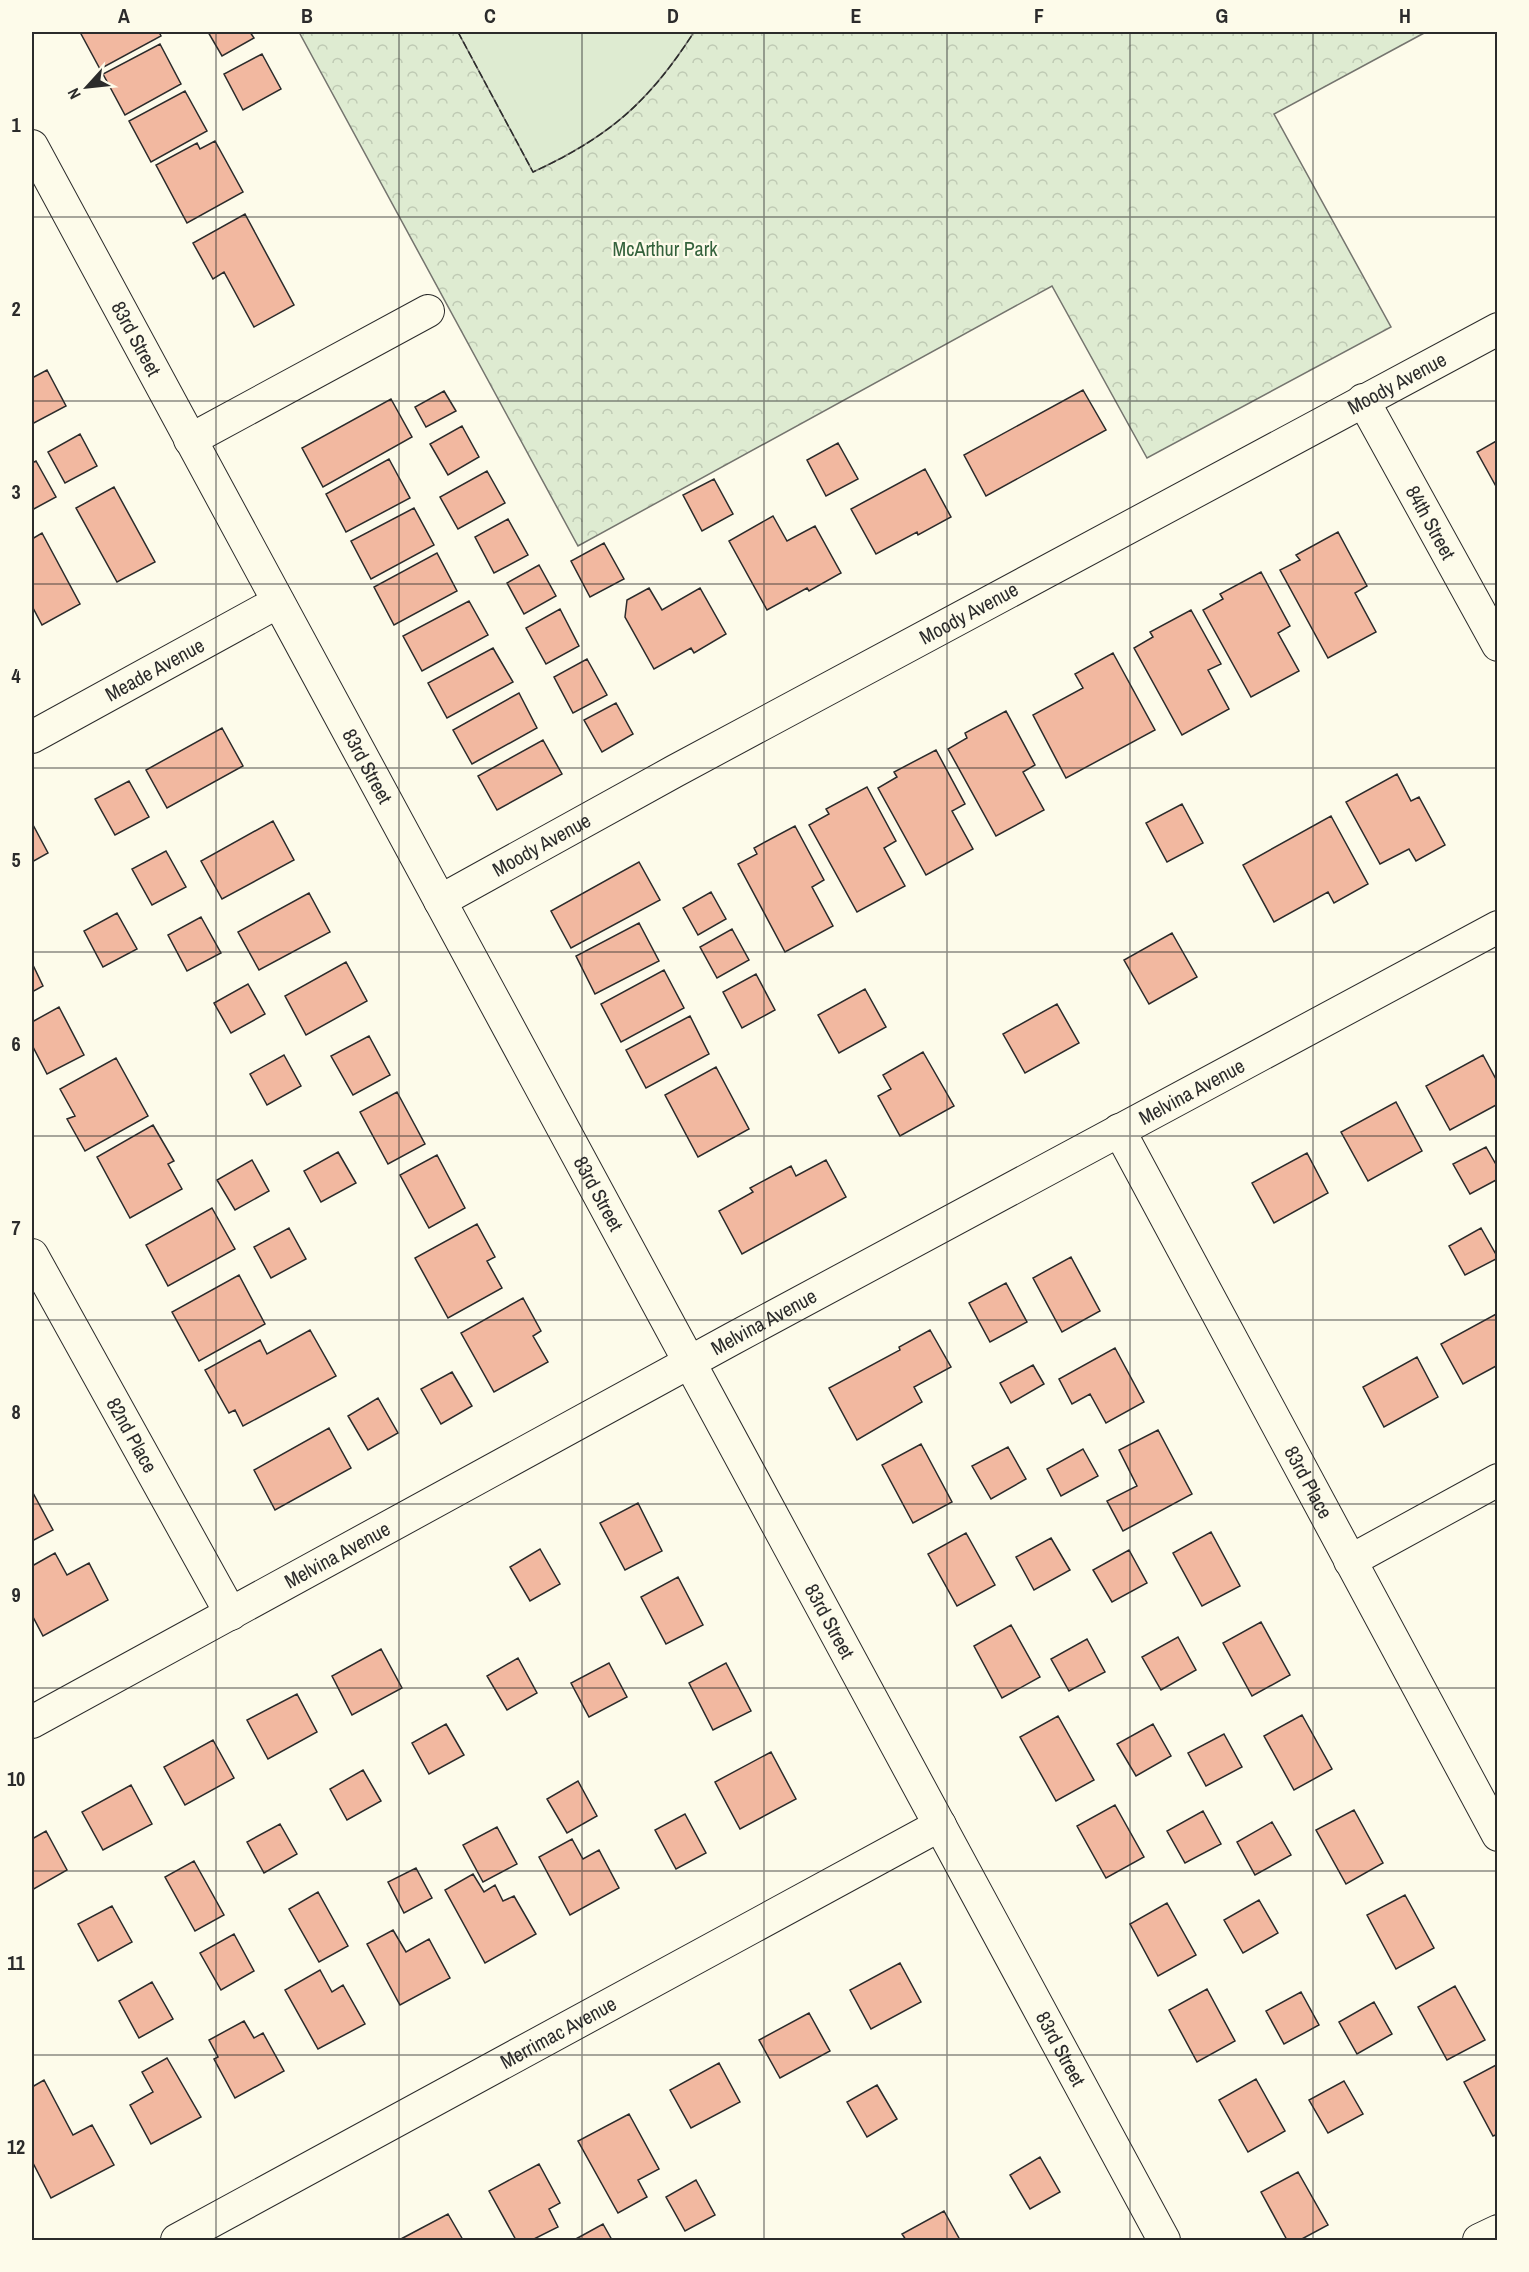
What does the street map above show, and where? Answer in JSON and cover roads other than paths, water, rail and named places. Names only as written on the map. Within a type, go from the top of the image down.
[{"type":"street","name":"83rd Street","points":[[32,146],[1164,2241]]},
{"type":"street","points":[[190,440],[428,311]]},
{"type":"street","name":"Moody Avenue","points":[[440,901],[686,765],[1497,329]]},
{"type":"street","name":"84th Street","points":[[1364,400],[1497,645]]},
{"type":"street","name":"Meade Avenue","points":[[32,737],[278,602]]},
{"type":"street","name":"Melvina Avenue","points":[[32,1722],[690,1362],[1497,927]]},
{"type":"street","name":"83rd Place","points":[[1119,1130],[1497,1835]]},
{"type":"street","name":"82nd Place","points":[[32,1255],[231,1614]]},
{"type":"street","points":[[1350,1561],[1497,1480]]},
{"type":"street","name":"Merrimac Avenue","points":[[177,2241],[940,1825]]},
{"type":"street","points":[[1479,2241],[1497,2231]]},
{"type":"park label","name":"McArthur Park","points":[[665,249]]}]
